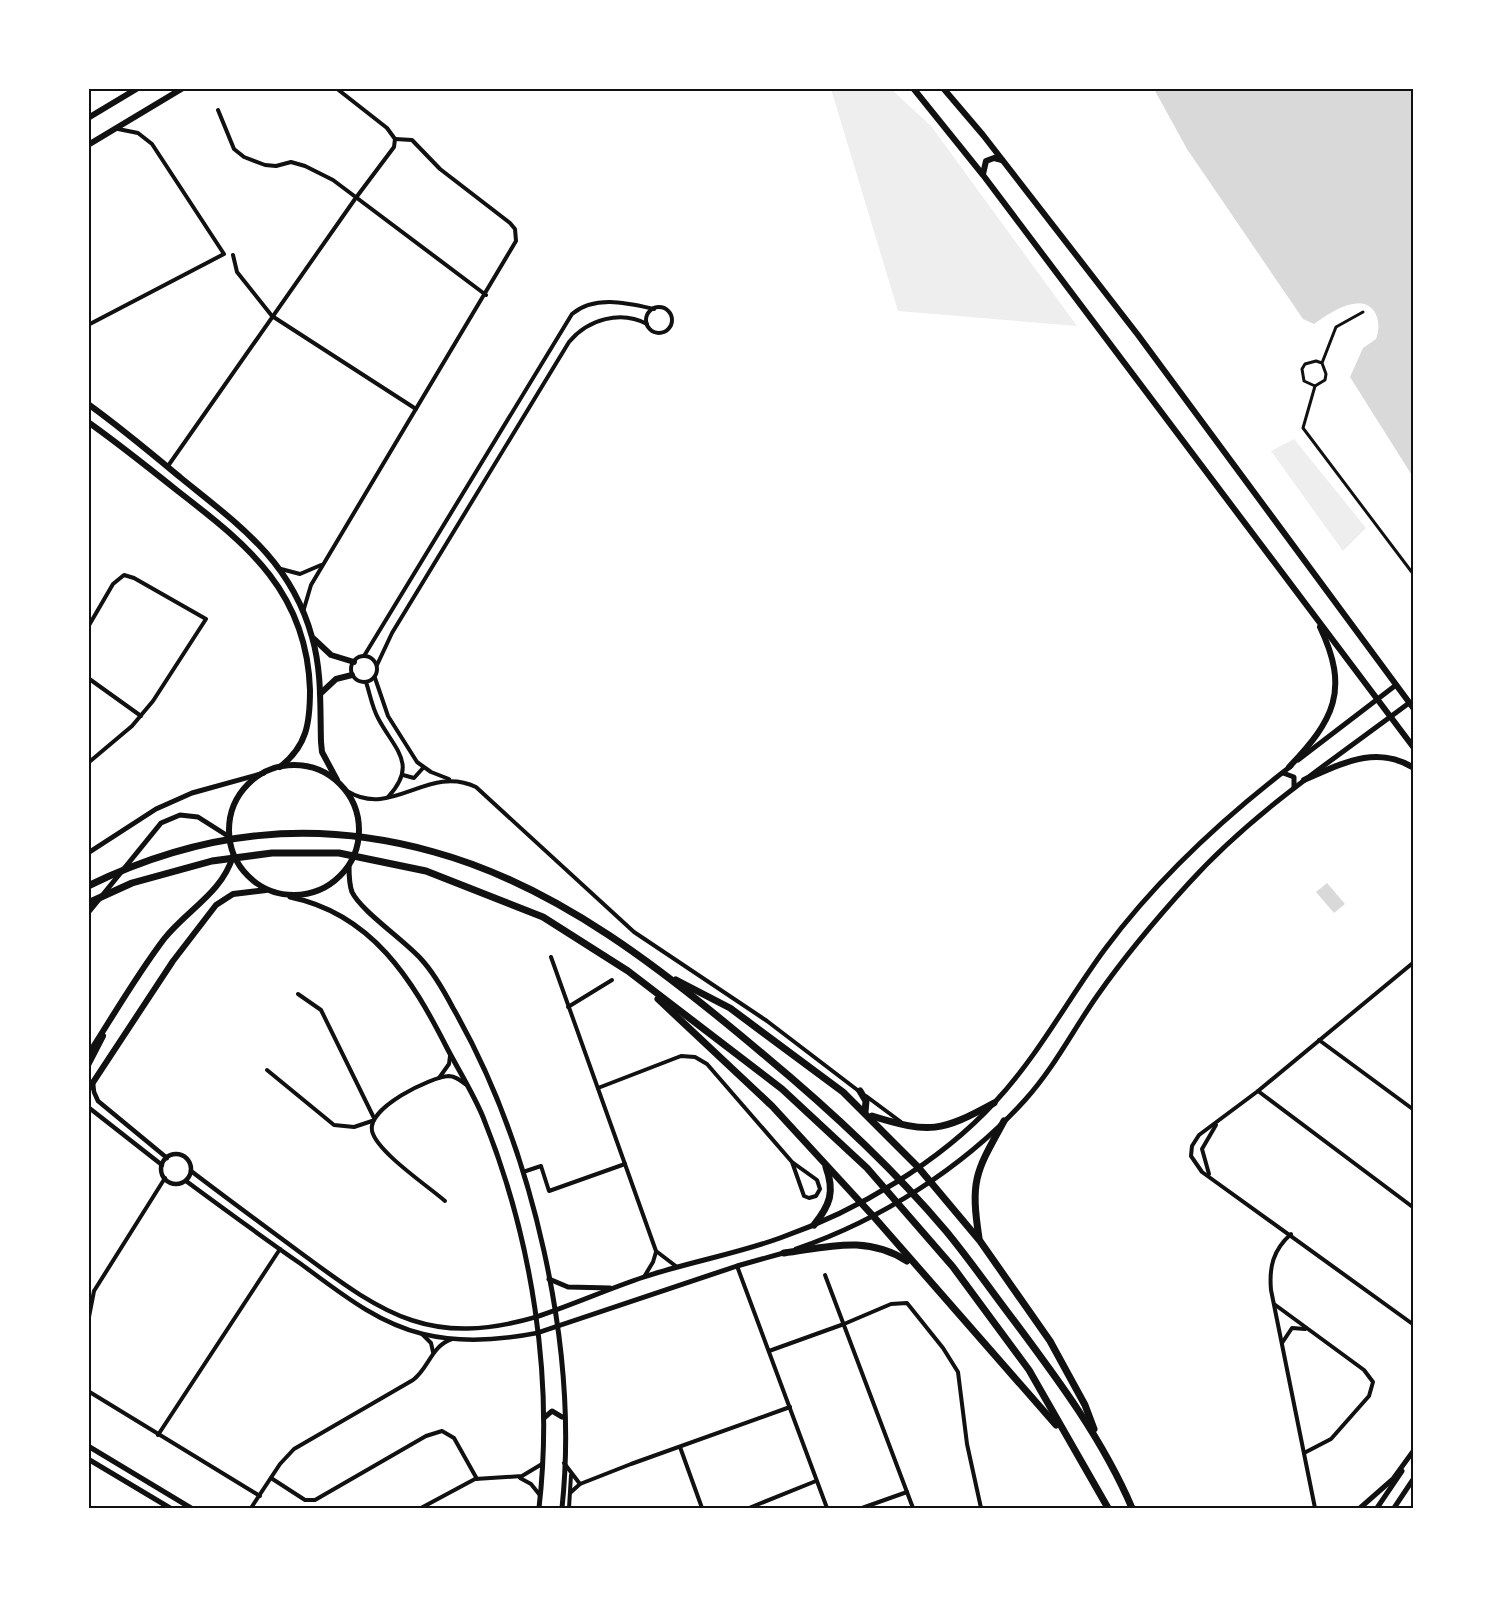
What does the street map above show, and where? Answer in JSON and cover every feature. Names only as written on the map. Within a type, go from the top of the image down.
[{"type":"highway","points":[[88,885],[144,861],[218,840],[295,833],[368,837],[432,851],[503,876],[575,915],[665,976],[725,1022],[838,1117],[946,1230],[1047,1365],[1099,1441]]},
{"type":"highway","points":[[88,903],[132,883],[212,861],[272,853],[339,853],[401,864],[460,882],[543,917],[628,971],[782,1089],[867,1168],[953,1267],[1029,1370],[1108,1509]]},
{"type":"highway","points":[[628,971],[772,1106],[874,1217],[914,1266],[992,1350],[1067,1438]]},
{"type":"highway","points":[[665,976],[730,1008],[843,1092],[931,1181],[980,1241],[1070,1373],[1099,1441],[1132,1509]]},
{"type":"highway","points":[[860,1091],[866,1101],[867,1114]]},
{"type":"highway","points":[[867,1114],[909,1127],[938,1128],[955,1124],[994,1103]]},
{"type":"highway","points":[[980,1241],[974,1206],[976,1175],[1004,1121]]},
{"type":"highway","points":[[814,1225],[826,1211],[832,1191],[824,1162]]},
{"type":"highway","points":[[784,1253],[869,1244],[891,1251],[914,1266]]},
{"type":"main road","points":[[88,118],[138,88]]},
{"type":"main road","points":[[88,145],[183,88]]},
{"type":"main road","points":[[913,88],[983,174],[1413,748]]},
{"type":"main road","points":[[537,1333],[737,1266],[784,1253],[874,1217],[920,1189],[1004,1121],[1026,1099],[1065,1047],[1122,962],[1188,884],[1232,837],[1304,780],[1389,718],[1412,706],[1138,336],[1002,160],[943,88]]},
{"type":"main road","points":[[983,174],[983,166],[988,159],[1002,160]]},
{"type":"main road","points":[[91,407],[256,540],[279,568],[303,612],[313,638],[320,695],[322,752],[337,780],[346,791],[359,819],[356,851],[349,866],[333,882],[312,892],[290,897]]},
{"type":"main road","points":[[88,422],[239,539],[262,563],[286,599],[303,645],[309,680],[310,705],[305,738],[295,754],[280,767],[192,793],[156,809],[88,853]]},
{"type":"main road","points":[[1289,767],[1322,729],[1337,695],[1332,656],[1310,608]]},
{"type":"main road","points":[[313,638],[332,655],[354,662]]},
{"type":"main road","points":[[320,695],[332,681],[352,675]]},
{"type":"main road","points":[[536,1317],[643,1277],[777,1239],[814,1225],[861,1203],[918,1167],[994,1103],[1032,1056],[1106,948],[1144,901],[1213,828],[1396,686]]},
{"type":"main road","points":[[1304,780],[1356,758],[1373,756],[1390,759],[1413,768]]},
{"type":"main road","points":[[280,767],[313,767],[337,780]]},
{"type":"main road","points":[[1279,775],[1287,772],[1294,777],[1295,786],[1291,791]]},
{"type":"main road","points":[[264,773],[238,795],[230,816],[234,853],[247,874],[268,890],[319,903],[339,914],[385,953],[414,988],[472,1092],[497,1154],[528,1267],[536,1317],[543,1419],[543,1464],[539,1509]]},
{"type":"main road","points":[[88,913],[161,823],[180,815],[189,815],[209,821],[231,838]]},
{"type":"main road","points":[[88,1055],[158,947],[181,920],[218,886],[230,867],[234,853]]},
{"type":"main road","points":[[349,866],[349,882],[359,903],[396,933],[422,960],[453,1007],[489,1078],[523,1172],[537,1218],[556,1327],[564,1421],[562,1509]]},
{"type":"main road","points":[[88,1090],[173,961],[216,905],[233,894],[268,890]]},
{"type":"main road","points":[[88,1065],[98,1050],[106,1027]]},
{"type":"main road","points":[[549,1279],[568,1287],[615,1288]]},
{"type":"main road","points":[[543,1419],[548,1413],[556,1412],[564,1421]]},
{"type":"main road","points":[[88,1446],[191,1509]]},
{"type":"main road","points":[[1377,1509],[1378,1503],[1399,1479],[1413,1450]]},
{"type":"main road","points":[[88,1459],[170,1509]]},
{"type":"main road","points":[[1360,1509],[1382,1491],[1405,1464]]},
{"type":"main road","points":[[1394,1509],[1413,1478]]},
{"type":"street","points":[[167,466],[395,145],[395,139],[387,128],[336,88]]},
{"type":"street","points":[[218,110],[234,149],[244,157],[266,165],[276,166],[291,162],[305,166],[333,180],[355,199],[486,295]]},
{"type":"street","points":[[88,325],[224,254],[152,144],[138,133],[115,129]]},
{"type":"street","points":[[303,612],[308,589],[515,244],[515,229],[440,169],[412,140],[395,139]]},
{"type":"street","points":[[233,255],[237,272],[272,316],[416,410]]},
{"type":"street","points":[[375,678],[366,682],[359,681],[352,675],[354,662],[364,656],[441,534],[572,314],[594,303],[622,303],[667,310],[671,317],[671,325],[665,332],[657,333],[647,324],[631,317],[604,319],[582,329],[569,342],[392,633],[377,665],[375,678],[388,716],[423,768],[476,787],[634,932],[767,1021],[909,1127]]},
{"type":"street","points":[[647,324],[648,315],[654,309]]},
{"type":"street","points":[[1363,312],[1336,327],[1322,363],[1326,374],[1320,384],[1315,386],[1303,428],[1413,575]]},
{"type":"street","points":[[1315,386],[1304,381],[1302,369],[1310,361],[1322,363]]},
{"type":"street","points":[[88,427],[97,428]]},
{"type":"street","points":[[279,568],[300,574],[324,562]]},
{"type":"street","points":[[88,627],[113,584],[124,575],[206,619],[141,716],[88,763]]},
{"type":"street","points":[[364,656],[372,658],[377,665]]},
{"type":"street","points":[[88,678],[114,694],[141,716]]},
{"type":"street","points":[[366,682],[376,714],[402,756],[403,775],[387,798]]},
{"type":"street","points":[[403,775],[414,778],[423,768]]},
{"type":"street","points":[[346,791],[362,799],[387,798],[450,779]]},
{"type":"street","points":[[551,957],[656,1251],[677,1267]]},
{"type":"street","points":[[1413,962],[1258,1091],[1196,1138],[1191,1151],[1196,1166],[1413,1324]]},
{"type":"street","points":[[568,1007],[612,981]]},
{"type":"street","points":[[298,993],[321,1010],[373,1119],[373,1133],[380,1145],[445,1201]]},
{"type":"street","points":[[1319,1041],[1413,1110]]},
{"type":"street","points":[[438,1078],[449,1064],[449,1052]]},
{"type":"street","points":[[598,1088],[676,1057],[695,1057],[707,1064],[792,1162],[819,1183],[820,1190],[816,1196],[809,1198],[804,1196],[792,1162]]},
{"type":"street","points":[[267,1070],[334,1125],[354,1127],[373,1119],[386,1105],[438,1078],[456,1077],[472,1092]]},
{"type":"street","points":[[93,1083],[93,1092],[98,1101],[167,1158]]},
{"type":"street","points":[[1258,1091],[1413,1208]]},
{"type":"street","points":[[88,1107],[162,1165],[165,1178],[94,1290],[88,1322]]},
{"type":"street","points":[[1210,1175],[1202,1149],[1205,1139],[1217,1123]]},
{"type":"street","points":[[162,1165],[167,1158],[176,1155],[186,1158],[191,1171],[348,1288],[393,1315],[436,1327],[472,1330],[499,1327],[536,1317]]},
{"type":"street","points":[[523,1172],[541,1166],[549,1191],[625,1164]]},
{"type":"street","points":[[165,1178],[175,1184],[186,1181],[191,1171]]},
{"type":"street","points":[[186,1181],[358,1305],[390,1323],[421,1334],[454,1338],[493,1339],[537,1333]]},
{"type":"street","points":[[1291,1234],[1276,1250],[1271,1264],[1274,1304],[1315,1509]]},
{"type":"street","points":[[158,1435],[280,1249]]},
{"type":"street","points":[[643,1277],[651,1267],[656,1251]]},
{"type":"street","points":[[737,1266],[827,1509]]},
{"type":"street","points":[[825,1275],[913,1509]]},
{"type":"street","points":[[770,1351],[891,1304],[903,1302],[914,1309],[953,1362],[960,1382],[967,1444],[981,1509]]},
{"type":"street","points":[[1274,1304],[1364,1370],[1373,1385],[1369,1396],[1331,1439],[1322,1446],[1304,1453]]},
{"type":"street","points":[[1282,1344],[1292,1328],[1308,1330]]},
{"type":"street","points":[[421,1334],[431,1343],[433,1353]]},
{"type":"street","points":[[251,1509],[288,1454],[418,1376],[441,1344],[454,1338]]},
{"type":"street","points":[[88,1391],[260,1496]]},
{"type":"street","points":[[570,1493],[580,1484],[790,1407]]},
{"type":"street","points":[[271,1478],[305,1500],[315,1500],[426,1436],[442,1431],[454,1438],[477,1479]]},
{"type":"street","points":[[680,1447],[702,1509]]},
{"type":"street","points":[[564,1463],[580,1484]]},
{"type":"street","points":[[422,1509],[477,1479],[531,1473],[543,1464]]},
{"type":"street","points":[[569,1509],[571,1475]]},
{"type":"street","points":[[517,1476],[531,1484],[541,1497]]},
{"type":"street","points":[[749,1509],[816,1481]]},
{"type":"street","points":[[862,1509],[907,1492]]},
{"type":"shaded area","points":[[831,89],[891,89],[931,126],[1077,326],[898,311]]},
{"type":"shaded area","points":[[1154,89],[1413,89],[1413,477],[1350,377],[1363,348],[1376,339],[1378,319],[1372,308],[1361,303],[1348,305],[1314,324],[1303,319],[1187,149]]},
{"type":"shaded area","points":[[1294,439],[1366,528],[1343,551],[1271,451]]},
{"type":"shaded area","points":[[1327,883],[1345,904],[1334,913],[1316,892]]}]
